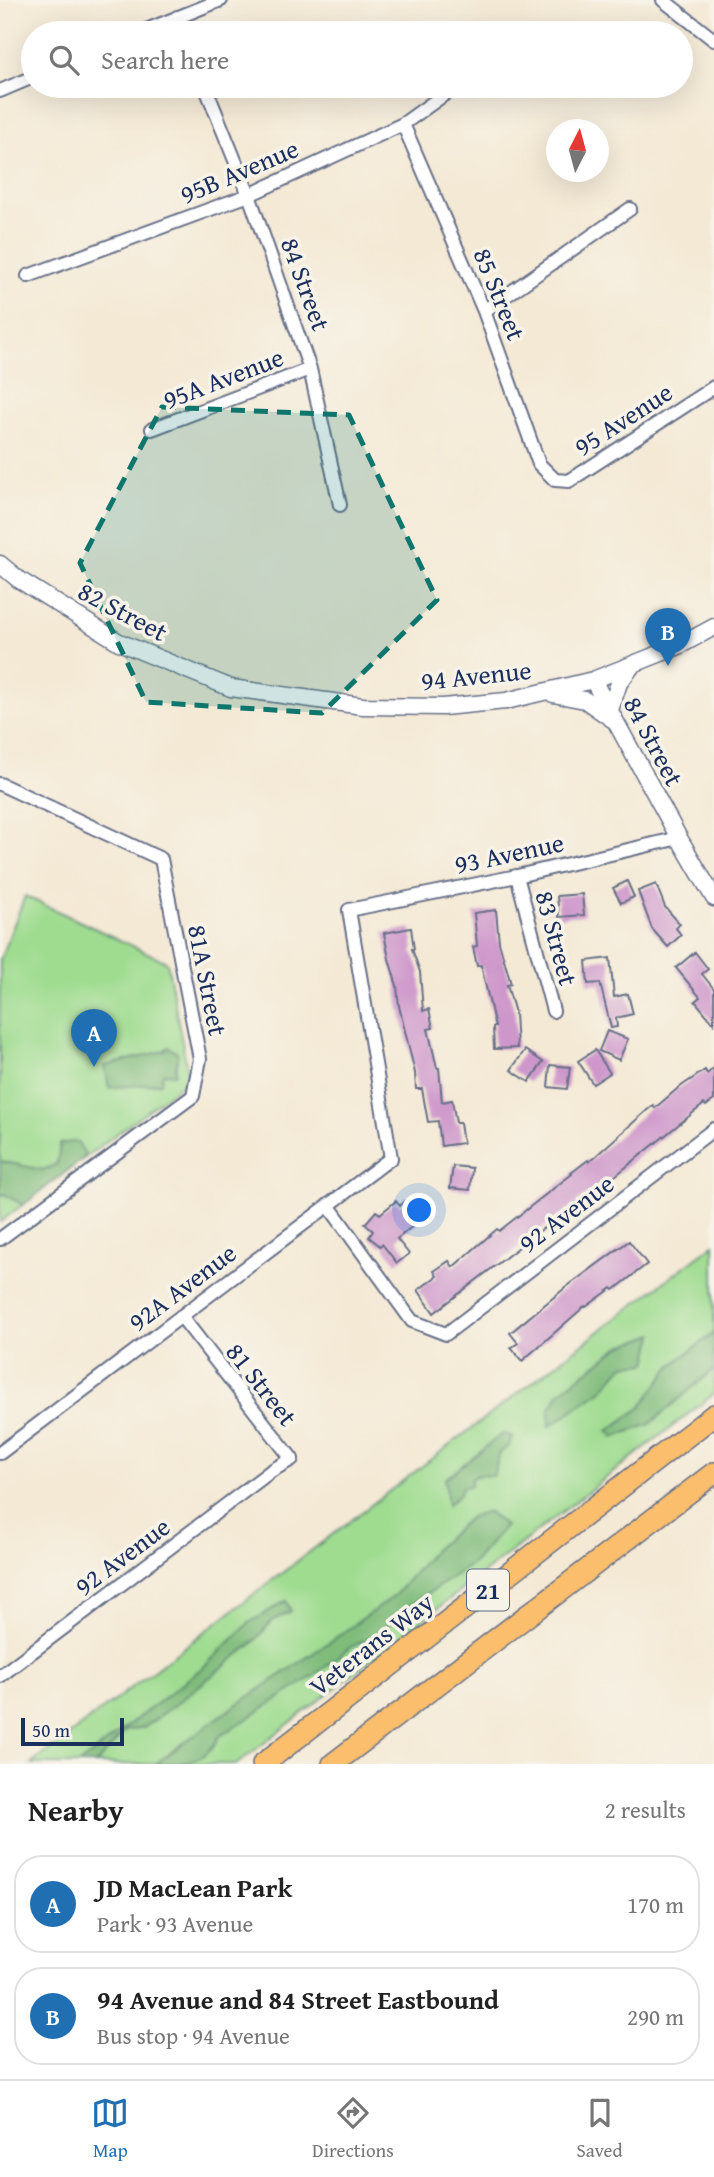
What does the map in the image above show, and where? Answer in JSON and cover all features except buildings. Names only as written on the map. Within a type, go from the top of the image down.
[{"type":"main road","name":"Veterans Way","points":[[262,1764],[714,1415]]},
{"type":"main road","name":"21","points":[[332,1764],[714,1473]]},
{"type":"street","points":[[167,21],[221,0]]},
{"type":"street","points":[[663,0],[690,21]]},
{"type":"street","points":[[177,17],[179,21]]},
{"type":"street","points":[[693,24],[714,40]]},
{"type":"street","points":[[0,91],[21,82]]},
{"type":"street","name":"84 Street","points":[[210,98],[249,195],[310,369],[340,505]]},
{"type":"street","name":"95B Avenue","points":[[27,276],[249,195],[403,124],[439,98]]},
{"type":"street","name":"85 Street","points":[[403,124],[484,312],[539,464],[555,480]]},
{"type":"street","points":[[484,312],[630,209]]},
{"type":"street","name":"95A Avenue","points":[[152,429],[310,369]]},
{"type":"street","name":"95 Avenue","points":[[555,480],[569,481],[714,387]]},
{"type":"street","name":"82 Street","points":[[0,564],[18,579],[119,642],[231,688]]},
{"type":"street","name":"94 Avenue","points":[[231,688],[363,706],[443,707],[506,701],[593,680],[679,646],[714,627]]},
{"type":"street","points":[[542,692],[584,700],[613,716],[619,682],[632,665]]},
{"type":"street","name":"84 Street","points":[[593,680],[714,898]]},
{"type":"street","name":"81A Street","points":[[0,784],[161,859],[200,1059],[193,1096],[0,1239]]},
{"type":"street","name":"93 Avenue","points":[[391,1158],[349,910],[517,876],[679,838]]},
{"type":"street","name":"83 Street","points":[[517,876],[553,1011]]},
{"type":"street","name":"92 Avenue","points":[[328,1205],[412,1321],[446,1334],[714,1129]]},
{"type":"street","name":"92A Avenue","points":[[0,1453],[391,1158]]},
{"type":"street","name":"81 Street","points":[[181,1316],[292,1459],[271,1471]]},
{"type":"street","name":"92 Avenue","points":[[0,1676],[271,1471]]},
{"type":"highlighted area","points":[[162,407],[349,415],[437,600],[322,713],[146,702],[80,563]]},
{"type":"green space","points":[[25,896],[167,962],[188,1074],[181,1085],[0,1222],[0,960]]},
{"type":"green space","points":[[168,1047],[178,1053],[175,1074],[163,1073],[161,1083],[109,1088],[105,1066],[164,1051]]},
{"type":"green space","points":[[77,1141],[86,1156],[23,1205],[4,1194],[0,1196],[0,1161],[43,1170],[57,1164],[60,1144]]},
{"type":"green space","points":[[714,1244],[714,1394],[237,1764],[31,1764]]},
{"type":"green space","points":[[714,1333],[714,1369],[650,1424],[614,1437],[608,1431],[640,1408],[671,1366]]},
{"type":"green space","points":[[654,1334],[647,1363],[624,1365],[602,1390],[550,1426],[549,1409],[561,1391],[619,1347]]},
{"type":"green space","points":[[502,1434],[512,1436],[509,1446],[500,1453],[493,1476],[479,1475],[471,1478],[471,1486],[462,1487],[460,1494],[448,1505],[445,1479]]},
{"type":"green space","points":[[489,1512],[505,1526],[474,1562],[407,1608],[378,1634],[351,1647],[312,1677],[219,1737],[207,1753],[184,1763],[155,1764],[394,1596],[432,1552],[470,1517]]},
{"type":"green space","points":[[286,1601],[291,1611],[272,1621],[252,1644],[176,1704],[145,1727],[125,1731],[96,1764],[79,1764],[207,1664],[249,1623]]},
{"type":"place","name":"94 Avenue and 84 Street Eastbound","points":[[668,666]]},
{"type":"place","name":"JD MacLean Park","points":[[94,1067]]}]
